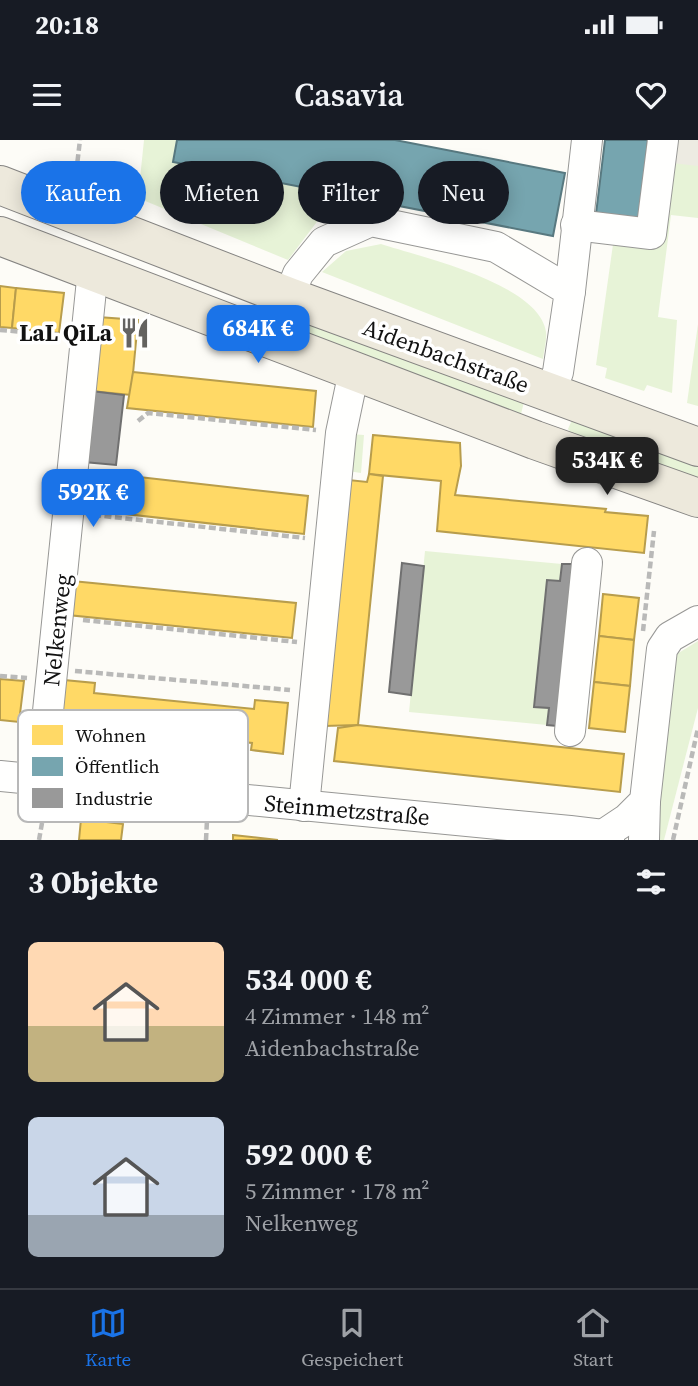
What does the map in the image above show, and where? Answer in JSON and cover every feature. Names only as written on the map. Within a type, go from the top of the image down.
[{"type":"main road","name":"Aidenbachstraße","points":[[0,185],[550,395],[698,447]]},
{"type":"main road","name":"Aidenbachstraße","points":[[0,236],[536,440],[698,498]]},
{"type":"main road","points":[[272,339],[289,297]]},
{"type":"main road","points":[[536,440],[550,395]]},
{"type":"street","points":[[550,395],[558,372],[570,290],[587,140]]},
{"type":"street","points":[[576,225],[651,234],[663,140]]},
{"type":"street","points":[[289,297],[298,274],[324,242],[371,221],[496,247],[570,290]]},
{"type":"street","name":"Nelkenweg","points":[[51,710],[93,270]]},
{"type":"street","points":[[304,806],[341,433],[354,371]]},
{"type":"street","points":[[570,731],[587,563]]},
{"type":"street","points":[[644,840],[645,801],[662,649],[670,637],[698,621]]},
{"type":"street","name":"Steinmetzstraße","points":[[0,776],[18,778]]},
{"type":"street","name":"Steinmetzstraße","points":[[248,801],[606,838]]},
{"type":"street","points":[[606,838],[645,801]]},
{"type":"path","points":[[77,161],[80,140]]},
{"type":"path","points":[[0,330],[86,338]]},
{"type":"path","points":[[138,421],[148,413],[341,433]]},
{"type":"path","points":[[69,512],[330,541]]},
{"type":"path","points":[[58,617],[319,644]]},
{"type":"path","points":[[54,669],[314,693]]},
{"type":"path","points":[[673,840],[698,728]]},
{"type":"path","points":[[39,840],[41,822]]},
{"type":"green space","points":[[144,140],[177,140],[173,161],[160,161],[160,207],[146,201],[146,161],[142,161]]},
{"type":"green space","points":[[648,140],[698,140],[698,218],[671,215],[658,317],[677,320],[672,393],[647,385],[644,391],[605,378],[607,368],[596,365],[617,216]]},
{"type":"green space","points":[[284,184],[298,186],[298,224],[315,224],[288,260],[201,224],[284,224]]},
{"type":"green space","points":[[381,244],[476,275],[502,286],[523,300],[539,315],[546,332],[543,359],[322,272],[346,251]]},
{"type":"green space","points":[[308,323],[525,398],[521,414],[306,337]]},
{"type":"green space","points":[[698,324],[698,406],[687,403]]},
{"type":"green space","points":[[572,420],[698,467],[698,479],[573,435],[568,429]]},
{"type":"green space","points":[[351,434],[364,435],[361,473],[348,471]]},
{"type":"green space","points":[[425,551],[562,564],[560,581],[547,581],[534,706],[549,708],[547,725],[409,712]]},
{"type":"green space","points":[[698,641],[698,708],[664,840],[654,840],[672,657]]},
{"type":"shaded area","points":[[648,140],[698,140],[698,166],[646,160]]},
{"type":"building: Wohnen","points":[[0,286],[16,288],[12,328],[0,327]]},
{"type":"building: Wohnen","points":[[16,288],[64,293],[59,333],[12,328]]},
{"type":"building: Wohnen","points":[[98,317],[138,320],[131,395],[91,391]]},
{"type":"building: Wohnen","points":[[133,372],[316,391],[313,427],[127,408]]},
{"type":"building: Wohnen","points":[[373,435],[460,443],[461,466],[455,495],[606,509],[605,512],[648,516],[644,553],[437,531],[441,481],[369,474]]},
{"type":"building: Wohnen","points":[[86,471],[308,496],[304,534],[81,509]]},
{"type":"building: Wohnen","points":[[369,474],[383,476],[358,725],[324,726],[349,480],[367,482]]},
{"type":"building: Wohnen","points":[[72,581],[296,603],[292,638],[68,615]]},
{"type":"building: Wohnen","points":[[603,594],[639,598],[634,640],[599,636]]},
{"type":"building: Wohnen","points":[[599,636],[634,640],[630,686],[594,682]]},
{"type":"building: Wohnen","points":[[0,679],[24,681],[18,722],[0,720]]},
{"type":"building: Wohnen","points":[[64,680],[95,683],[94,693],[254,709],[255,700],[288,703],[283,754],[251,750],[252,743],[248,743],[248,710],[61,710]]},
{"type":"building: Wohnen","points":[[594,682],[630,686],[625,732],[589,728]]},
{"type":"building: Wohnen","points":[[358,725],[624,754],[620,792],[334,761],[338,728]]},
{"type":"building: Wohnen","points":[[81,822],[123,824],[121,840],[79,840]]},
{"type":"building: Wohnen","points":[[233,835],[278,840],[233,840]]},
{"type":"building: Öffentlich","points":[[177,140],[395,140],[503,161],[418,161],[418,210],[404,207],[404,161],[298,161],[298,186],[284,184],[284,161],[173,161]]},
{"type":"building: Öffentlich","points":[[605,140],[648,140],[640,219],[596,214]]},
{"type":"building: Öffentlich","points":[[509,162],[565,173],[553,236],[491,224],[509,224]]},
{"type":"building: Industrie","points":[[91,391],[124,395],[116,465],[84,462]]},
{"type":"building: Industrie","points":[[402,563],[424,566],[411,695],[389,692]]},
{"type":"building: Industrie","points":[[562,564],[573,564],[557,726],[547,725],[549,708],[534,707],[547,580],[560,581]]},
{"type":"place","name":"LaL QiLa","points":[[135,333]]}]
